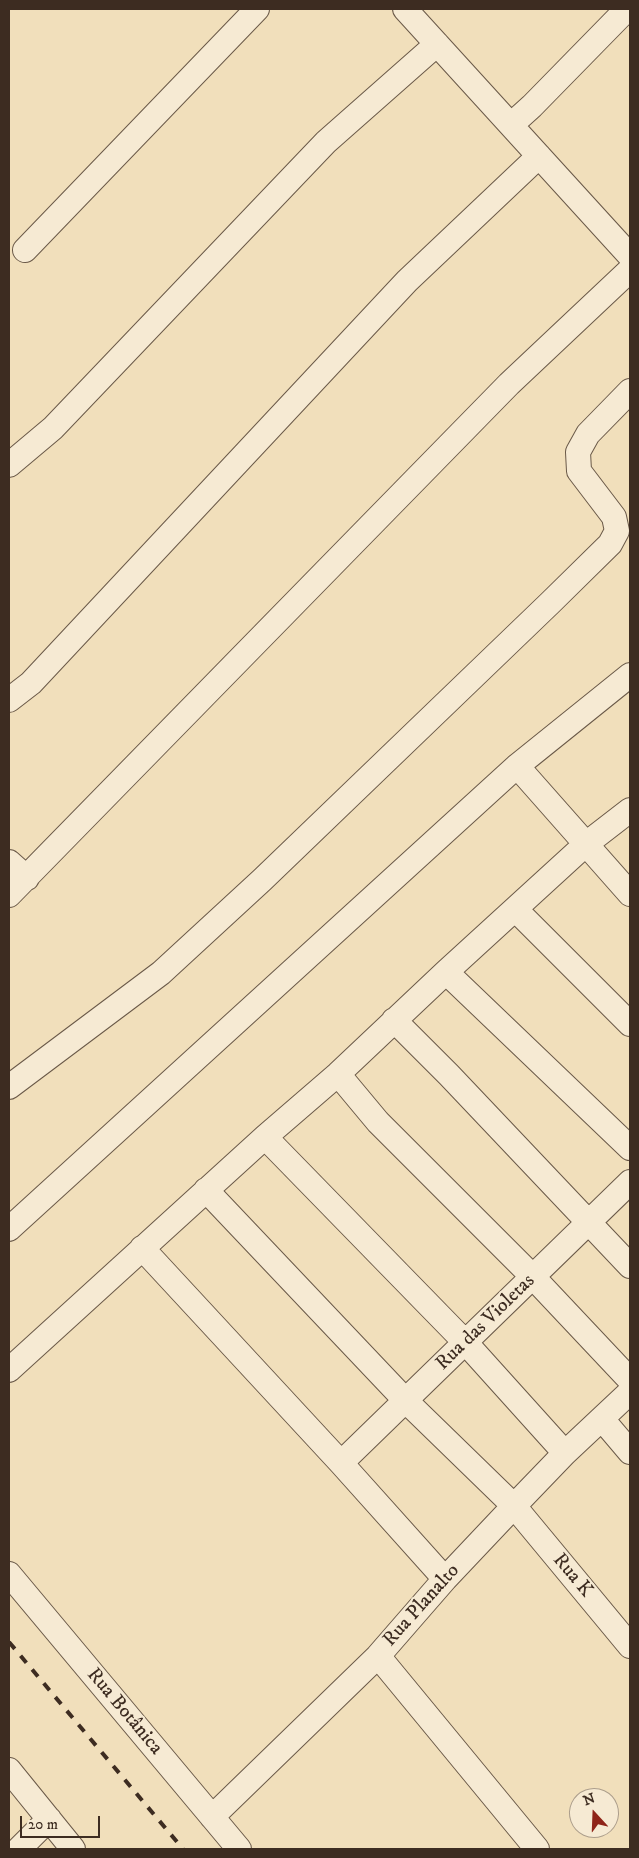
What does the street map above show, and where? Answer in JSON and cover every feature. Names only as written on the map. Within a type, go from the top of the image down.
[{"type":"street","points":[[25,250],[258,9]]},
{"type":"street","points":[[405,9],[630,256]]},
{"type":"street","points":[[512,125],[627,9]]},
{"type":"street","points":[[9,465],[53,428],[326,142],[437,44]]},
{"type":"street","points":[[9,700],[31,683],[407,281],[539,156]]},
{"type":"street","points":[[9,894],[27,878],[291,605],[502,391],[630,270]]},
{"type":"street","points":[[9,1087],[162,974],[610,544],[617,531],[614,517],[579,471],[578,452],[588,434],[630,391]]},
{"type":"street","points":[[9,1228],[516,766],[630,675]]},
{"type":"street","points":[[516,766],[630,894]]},
{"type":"street","points":[[9,1370],[206,1190],[338,1074],[394,1020],[586,844],[630,810]]},
{"type":"street","points":[[9,862],[27,878]]},
{"type":"street","points":[[515,909],[630,1024]]},
{"type":"street","points":[[446,972],[630,1148]]},
{"type":"street","points":[[394,1020],[449,1075],[630,1266]]},
{"type":"street","points":[[338,1074],[378,1122],[534,1277],[630,1380]]},
{"type":"street","points":[[265,1137],[465,1342],[565,1453]]},
{"type":"street","name":"Rua das Violetas","points":[[342,1463],[630,1182]]},
{"type":"street","name":"Rua K","points":[[206,1190],[406,1401],[514,1506],[630,1646]]},
{"type":"street","points":[[142,1248],[342,1463],[445,1579]]},
{"type":"street","name":"Rua Planalto","points":[[212,1817],[378,1656],[445,1579],[514,1506],[565,1453],[630,1392]]},
{"type":"street","points":[[602,1419],[630,1452]]},
{"type":"street","name":"Rua Botânica","points":[[9,1574],[239,1849]]},
{"type":"street","points":[[378,1656],[537,1849]]},
{"type":"street","points":[[9,1770],[73,1849]]},
{"type":"street","points":[[19,1849],[49,1819]]},
{"type":"railway","points":[[9,1642],[183,1849]]}]
